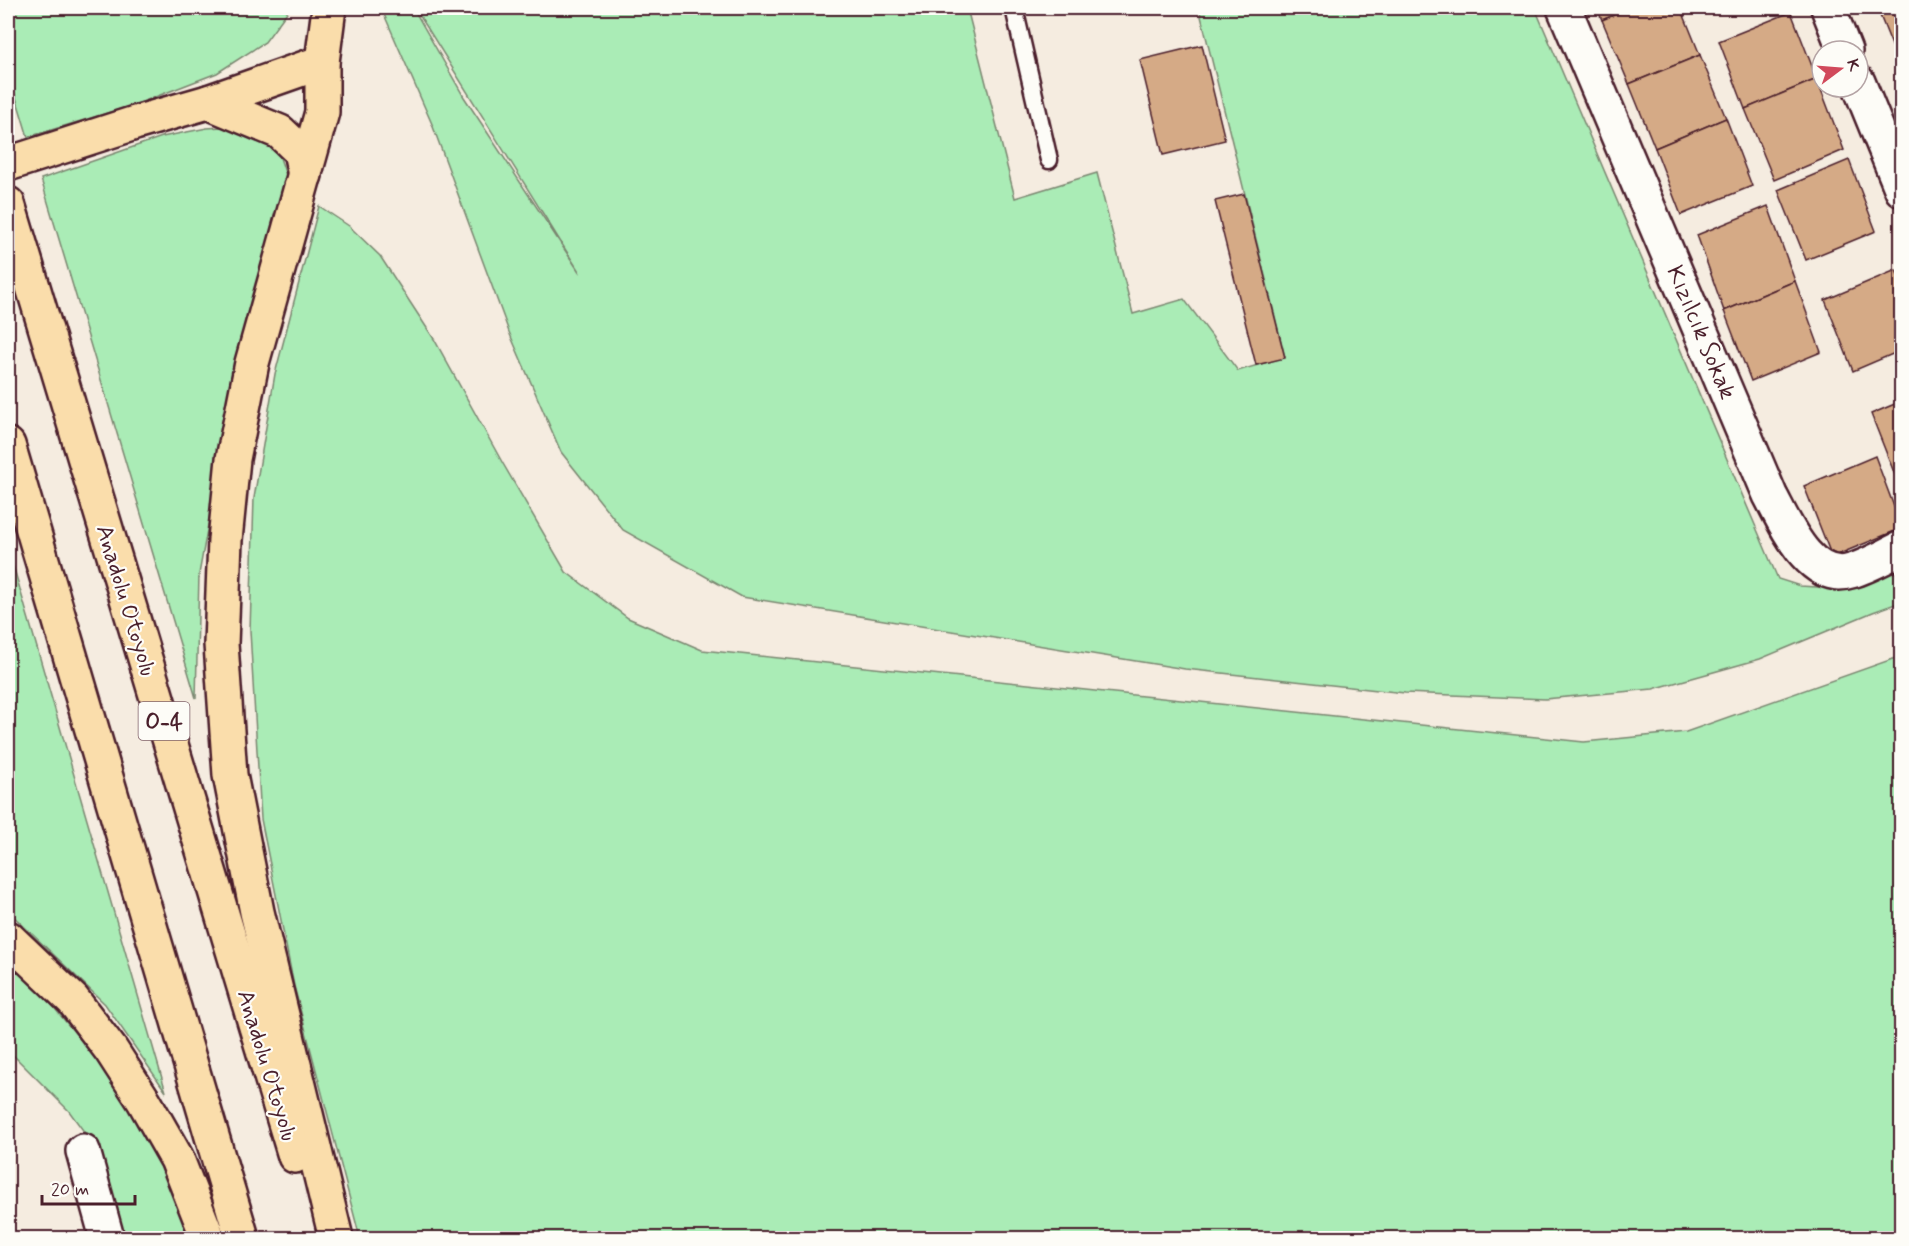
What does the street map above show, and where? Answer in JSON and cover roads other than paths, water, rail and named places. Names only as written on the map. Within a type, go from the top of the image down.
[{"type":"highway","points":[[329,8],[322,62],[322,112],[252,363],[233,459],[225,540],[221,645],[230,775],[257,912],[336,1239]]},
{"type":"highway","points":[[8,164],[208,102],[322,62]]},
{"type":"highway","points":[[208,102],[280,132],[300,151],[305,175]]},
{"type":"highway","name":"Anadolu Otoyolu","points":[[8,204],[289,1136],[317,1239]]},
{"type":"highway","points":[[8,445],[242,1239]]},
{"type":"highway","points":[[8,938],[73,1000],[111,1050],[144,1101],[177,1159],[208,1239]]},
{"type":"street","name":"Kızılcık Sokak","points":[[1564,8],[1770,495],[1790,533],[1805,554],[1820,567],[1834,573],[1850,572],[1902,548]]},
{"type":"street","points":[[1828,8],[1840,39]]},
{"type":"street","points":[[1865,99],[1902,190]]},
{"type":"street","points":[[83,1151],[107,1239]]},
{"type":"lane","points":[[1014,8],[1049,160]]}]
